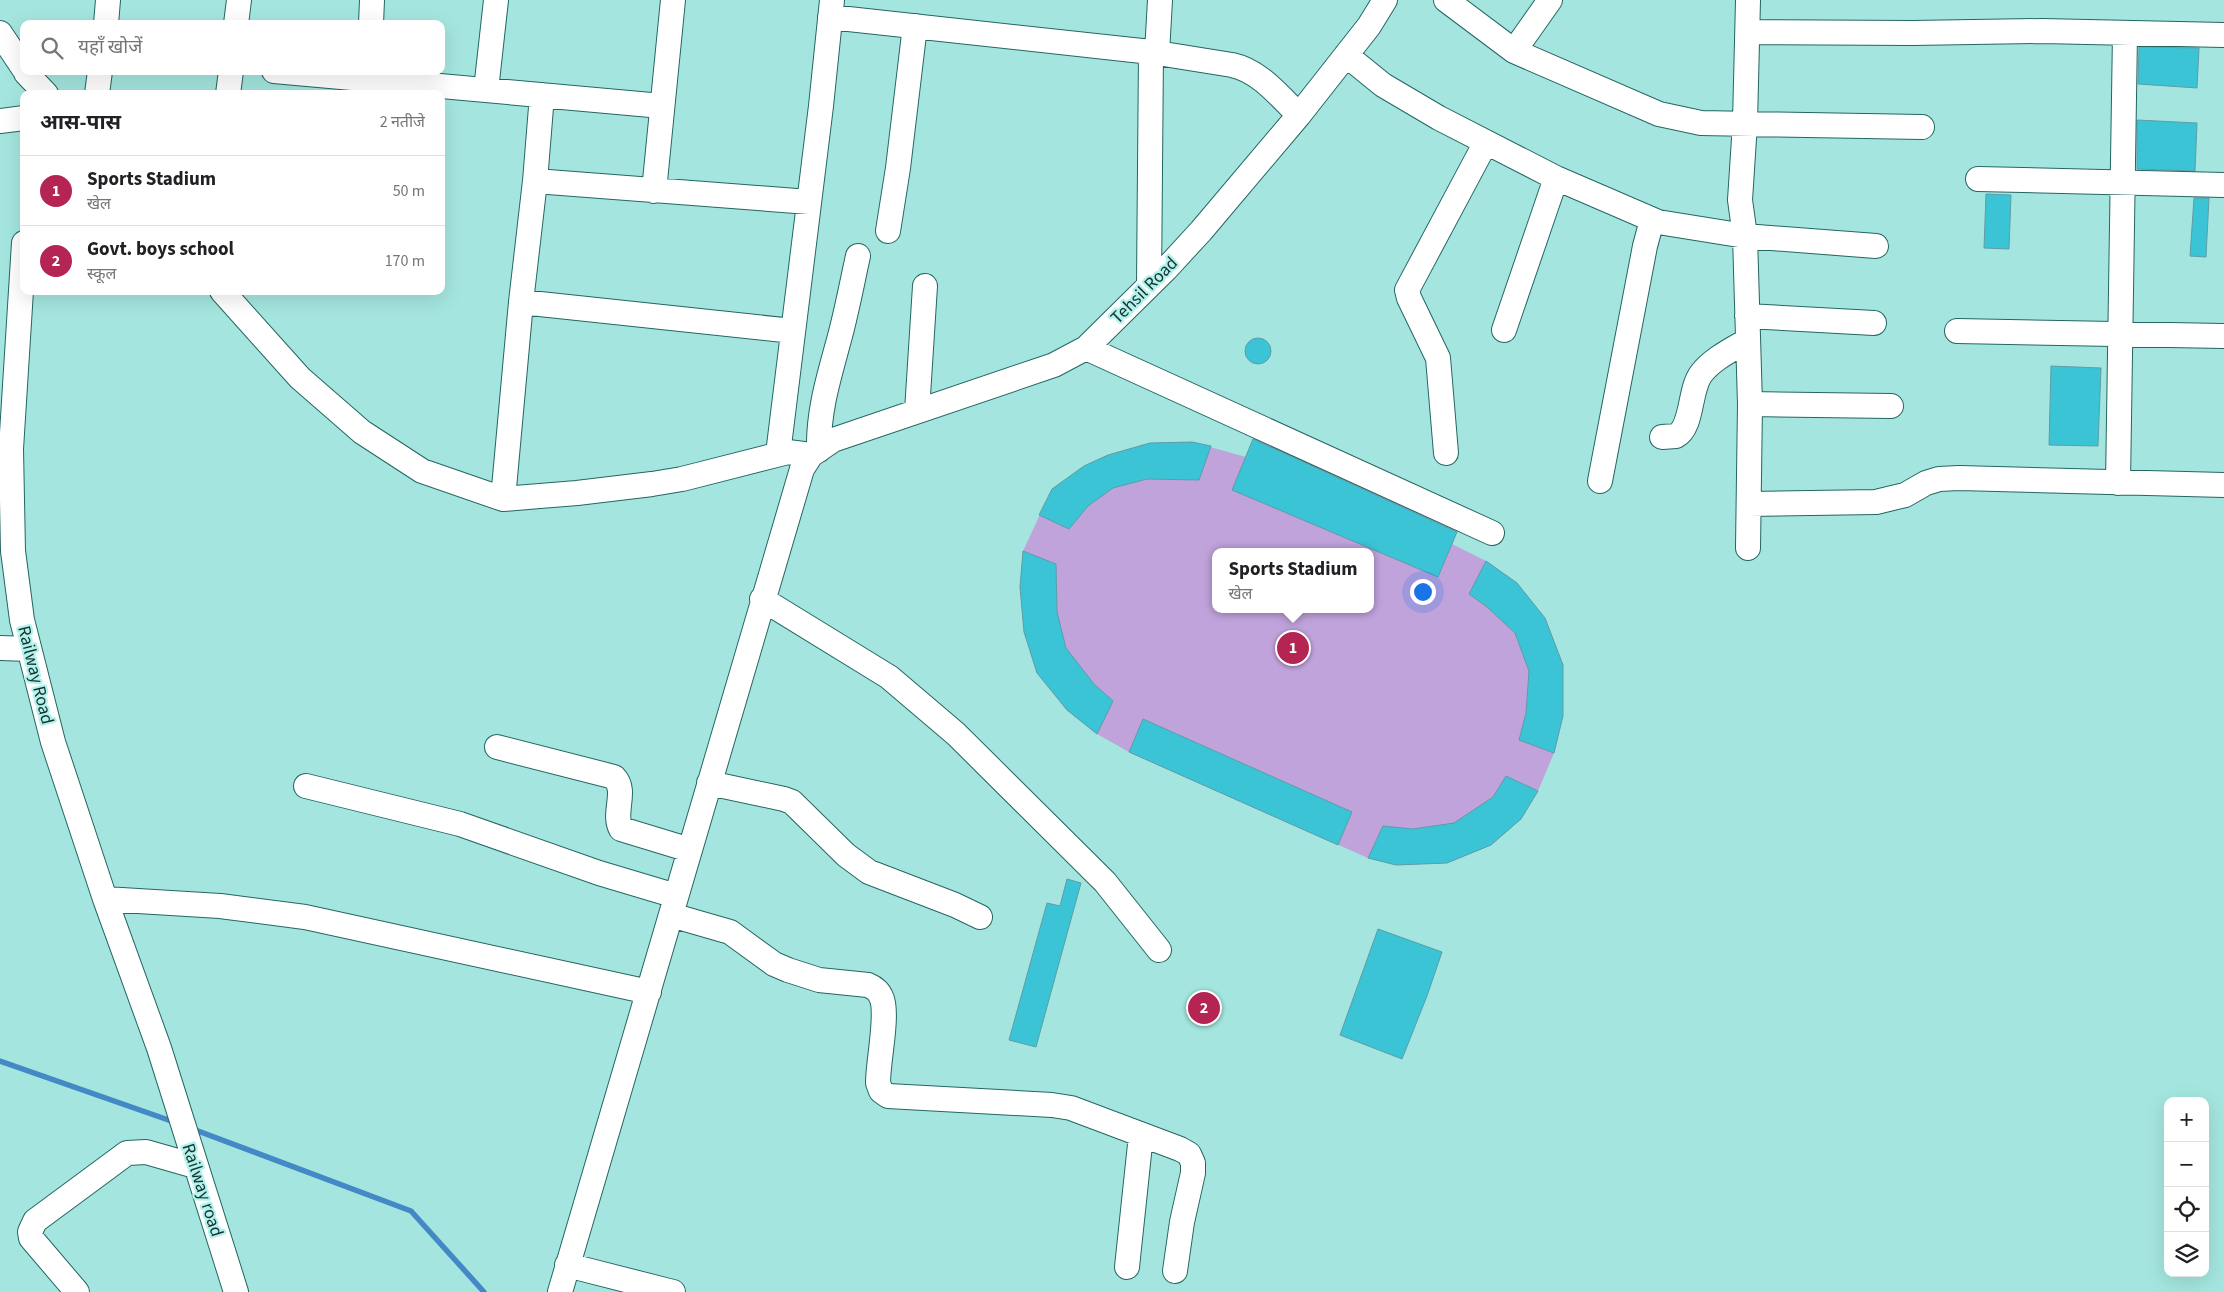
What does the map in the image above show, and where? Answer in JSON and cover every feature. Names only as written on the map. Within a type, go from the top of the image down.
[{"type":"street","points":[[106,20],[108,0]]},
{"type":"street","points":[[236,20],[239,0]]},
{"type":"street","points":[[371,20],[372,0]]},
{"type":"street","points":[[486,90],[496,0]]},
{"type":"street","points":[[654,191],[674,0]]},
{"type":"street","points":[[1149,285],[1154,53],[1160,0]]},
{"type":"street","name":"Tehsil Road","points":[[815,452],[833,440],[1054,365],[1086,348],[1201,231],[1299,115],[1369,26],[1385,0]]},
{"type":"street","points":[[1446,0],[1514,51],[1659,114],[1701,123],[1745,122],[1922,127]]},
{"type":"street","points":[[1514,51],[1550,0]]},
{"type":"street","points":[[1743,1],[1748,32],[1740,200],[1745,236],[1748,316],[1750,404],[1748,548]]},
{"type":"street","points":[[778,454],[831,8],[915,26],[1154,53],[1244,68],[1256,75],[1299,115]]},
{"type":"street","points":[[888,231],[898,168],[915,26]]},
{"type":"street","points":[[1748,32],[1912,33],[2042,31],[2224,35]]},
{"type":"street","points":[[0,33],[20,67]]},
{"type":"street","points":[[2118,483],[2125,33]]},
{"type":"street","points":[[1346,55],[1383,85],[1408,101],[1556,178],[1652,220],[1675,226],[1745,236],[1876,246]]},
{"type":"street","points":[[98,90],[99,75]]},
{"type":"street","points":[[229,90],[230,75]]},
{"type":"street","points":[[367,75],[486,90],[662,106]]},
{"type":"street","points":[[26,77],[41,90]]},
{"type":"street","points":[[503,499],[542,95]]},
{"type":"street","points":[[0,122],[20,119]]},
{"type":"street","points":[[1446,453],[1438,358],[1407,290],[1486,142]]},
{"type":"street","points":[[1504,330],[1556,178]]},
{"type":"street","points":[[1978,179],[2224,185]]},
{"type":"street","points":[[535,181],[809,202]]},
{"type":"street","points":[[1600,480],[1645,246],[1652,220]]},
{"type":"street","points":[[673,1292],[564,1278],[797,481],[815,452],[825,386],[840,336],[858,256]]},
{"type":"street","name":"Railway Road","points":[[20,283],[6,424],[11,502],[7,551],[29,650],[53,742],[105,899],[159,1048],[170,1088]]},
{"type":"street","points":[[916,411],[925,286]]},
{"type":"street","points":[[226,295],[300,378],[362,432],[422,471],[503,499],[577,494],[667,481],[788,452],[815,452]]},
{"type":"street","points":[[521,302],[793,331]]},
{"type":"street","points":[[1748,316],[1874,323]]},
{"type":"street","points":[[1957,331],[2224,336]]},
{"type":"street","points":[[1662,437],[1676,436],[1685,428],[1694,389],[1701,373],[1748,340]]},
{"type":"street","points":[[1086,348],[1492,533]]},
{"type":"street","points":[[1750,404],[1891,406]]},
{"type":"street","points":[[1750,504],[1876,502],[1905,494],[1926,483],[1949,479],[2224,485]]},
{"type":"street","points":[[762,599],[888,677],[956,734],[1105,882],[1159,950]]},
{"type":"street","points":[[0,648],[29,650]]},
{"type":"street","points":[[497,747],[614,777],[618,781],[620,788],[617,817],[621,829],[690,850]]},
{"type":"street","points":[[709,783],[792,802],[846,855],[869,872],[954,904],[980,917]]},
{"type":"street","points":[[306,786],[460,824],[599,873],[730,932],[774,964],[788,970],[819,980],[863,984],[876,988],[882,999],[884,1012],[878,1083],[881,1091],[888,1096],[1052,1105],[1071,1108],[1189,1154],[1193,1163],[1193,1173],[1182,1222],[1175,1271]]},
{"type":"street","points":[[105,899],[220,906],[305,917],[649,992]]},
{"type":"street","name":"Railway road","points":[[170,1088],[236,1292]]},
{"type":"street","points":[[1127,1267],[1141,1135]]},
{"type":"street","points":[[77,1292],[31,1238],[30,1232],[34,1220],[127,1153],[146,1152],[193,1160]]},
{"type":"shaded area","points":[[1254,438],[1460,525],[1452,544],[1486,561],[1517,583],[1545,618],[1563,665],[1563,716],[1554,753],[1538,791],[1521,819],[1491,845],[1447,863],[1396,865],[1368,858],[1129,752],[1097,734],[1067,710],[1037,673],[1024,632],[1020,587],[1023,551],[1052,489],[1084,466],[1108,455],[1150,443],[1192,442],[1246,457]]},
{"type":"building","points":[[2139,47],[2199,48],[2197,88],[2138,84]]},
{"type":"building","points":[[2137,120],[2197,123],[2195,171],[2137,169]]},
{"type":"building","points":[[1986,194],[2011,195],[2009,249],[1984,248]]},
{"type":"building","points":[[2194,198],[2209,198],[2206,257],[2190,256]]},
{"type":"building","points":[[1258,338],[1268,341],[1271,351],[1268,361],[1258,364],[1248,361],[1245,351],[1248,341]]},
{"type":"building","points":[[2051,366],[2101,368],[2098,446],[2049,445]]},
{"type":"building","points":[[1253,439],[1457,532],[1438,577],[1374,550],[1374,548],[1369,548],[1232,490]]},
{"type":"building","points":[[1192,442],[1211,446],[1199,480],[1147,479],[1113,488],[1088,506],[1069,529],[1039,515],[1052,489],[1084,466],[1108,455],[1150,443]]},
{"type":"building","points":[[1023,551],[1056,564],[1057,612],[1066,648],[1094,684],[1113,701],[1097,734],[1067,710],[1037,673],[1024,632],[1020,587]]},
{"type":"building","points":[[1486,561],[1517,583],[1545,618],[1563,665],[1563,716],[1554,753],[1519,740],[1526,713],[1529,671],[1515,633],[1487,607],[1469,594]]},
{"type":"building","points":[[1143,719],[1352,812],[1338,845],[1129,752]]},
{"type":"building","points":[[1506,776],[1538,791],[1521,819],[1491,845],[1447,863],[1396,865],[1368,858],[1383,826],[1413,829],[1454,823],[1493,797]]},
{"type":"building","points":[[1067,879],[1081,883],[1036,1047],[1009,1040],[1047,903],[1060,906]]},
{"type":"building","points":[[1378,929],[1442,952],[1402,1059],[1340,1035]]},
{"type":"waterway","points":[[0,1061],[177,1123]]},
{"type":"waterway","points":[[190,1128],[411,1211],[484,1292]]},
{"type":"place","name":"Sports Stadium","points":[[1293,648]]},
{"type":"place","name":"Govt. boys school","points":[[1204,1008]]}]
